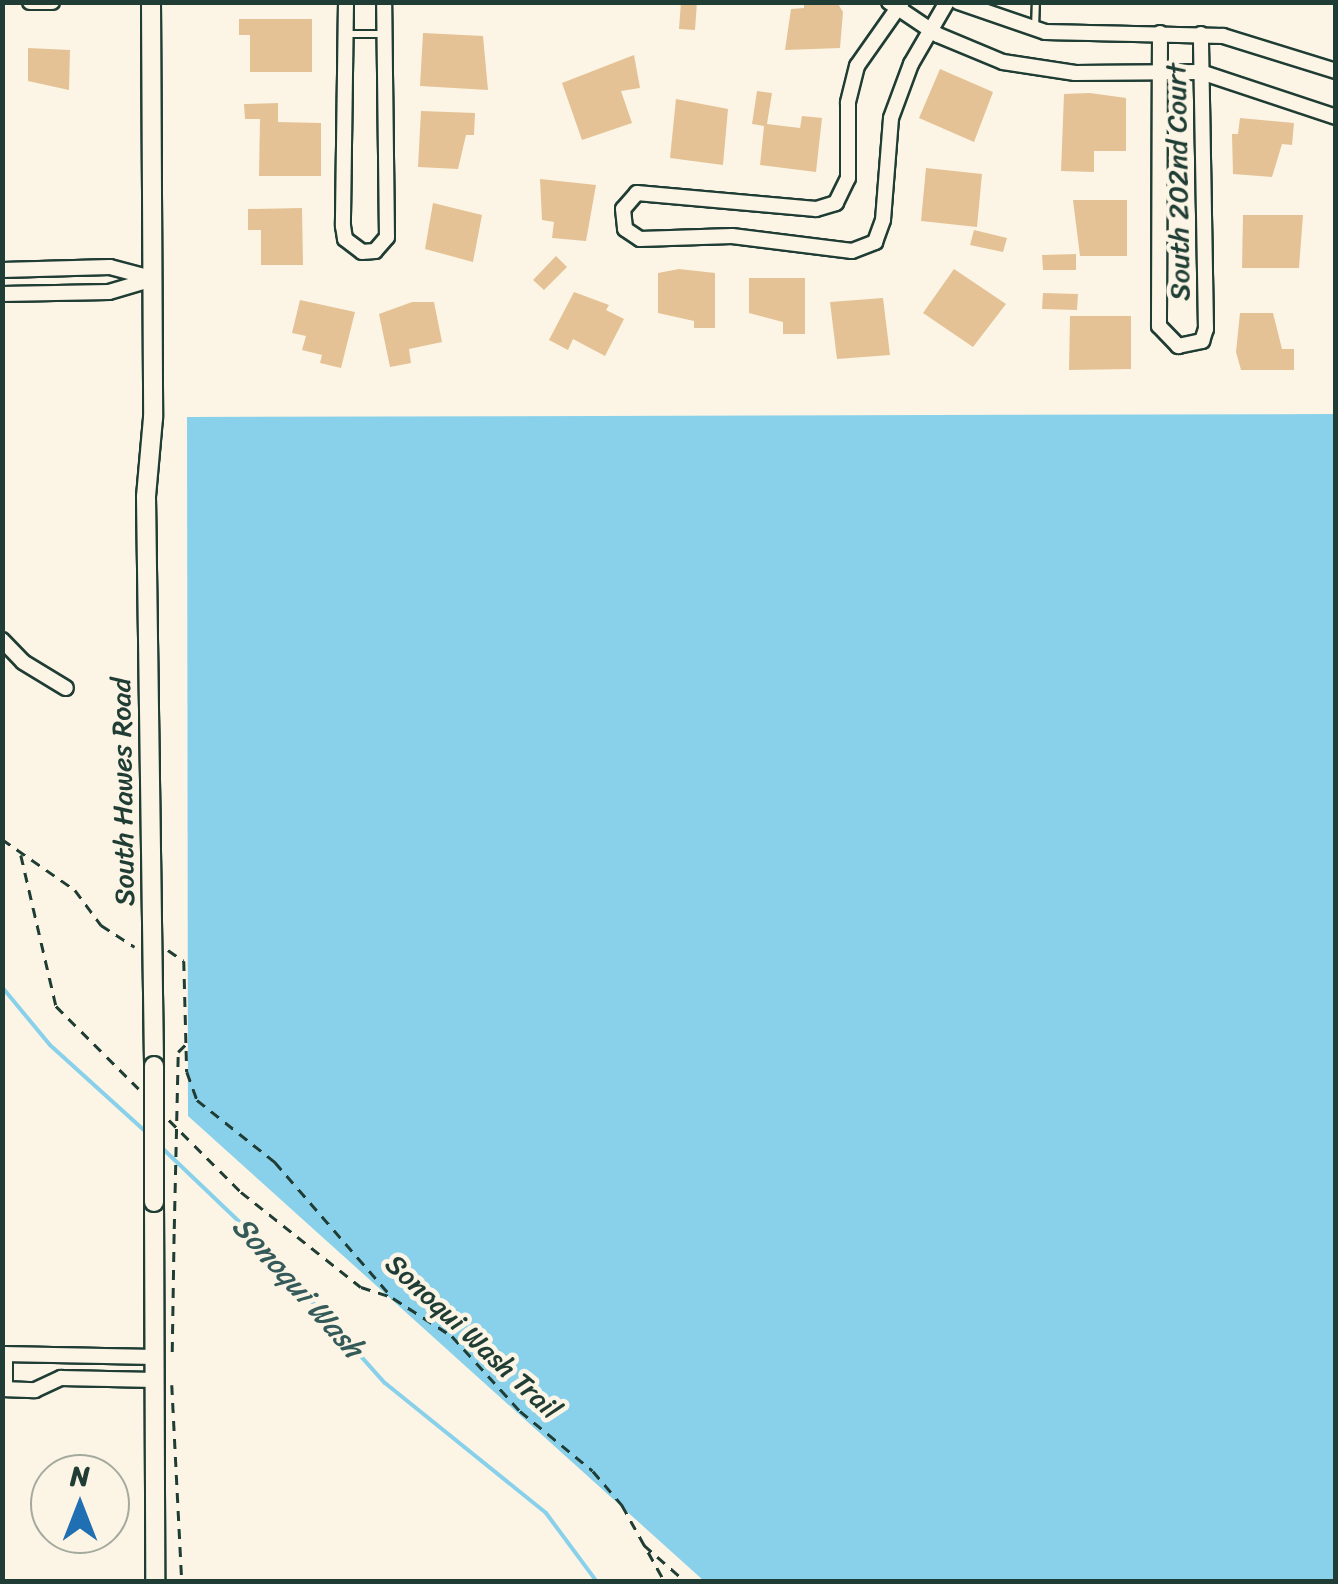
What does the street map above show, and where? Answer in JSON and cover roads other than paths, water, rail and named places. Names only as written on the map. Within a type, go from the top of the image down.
[{"type":"main road","name":"South Hawes Road","points":[[152,2],[152,278],[146,497],[154,1202],[163,1357],[155,1582]]},
{"type":"street","points":[[30,2],[52,2]]},
{"type":"street","points":[[346,2],[344,226],[345,239],[362,252],[375,251],[387,237],[384,2]]},
{"type":"street","points":[[946,2],[930,30],[891,118],[883,220],[875,242],[852,251],[732,236],[640,239],[626,230],[623,209],[636,193],[816,209],[836,204],[848,178],[848,102],[857,66],[896,5],[930,30],[969,51],[1043,70],[1201,72],[1336,116]]},
{"type":"street","points":[[958,2],[1035,30],[1202,34],[1279,50],[1336,70]]},
{"type":"street","name":"South 202nd Court","points":[[1160,33],[1159,326],[1178,346],[1202,341],[1206,329],[1202,34]]},
{"type":"street","points":[[2,270],[31,266],[110,268],[152,278]]},
{"type":"street","points":[[31,266],[31,292]]},
{"type":"street","points":[[2,294],[109,292],[152,278]]},
{"type":"street","points":[[2,640],[23,662],[66,688]]},
{"type":"street","points":[[163,1357],[4,1354],[4,1389],[35,1390],[61,1378],[163,1378]]},
{"type":"lane","points":[[1035,30],[1036,2]]},
{"type":"lane","points":[[346,34],[385,34]]},
{"type":"water","points":[[1335,414],[1335,1581],[704,1581],[188,1116],[187,417]]},
{"type":"waterway","name":"Sonoqui Wash","points":[[2,987],[50,1045],[146,1132]]},
{"type":"waterway","name":"Sonoqui Wash","points":[[160,1146],[248,1230],[385,1383],[546,1513],[597,1582]]}]
